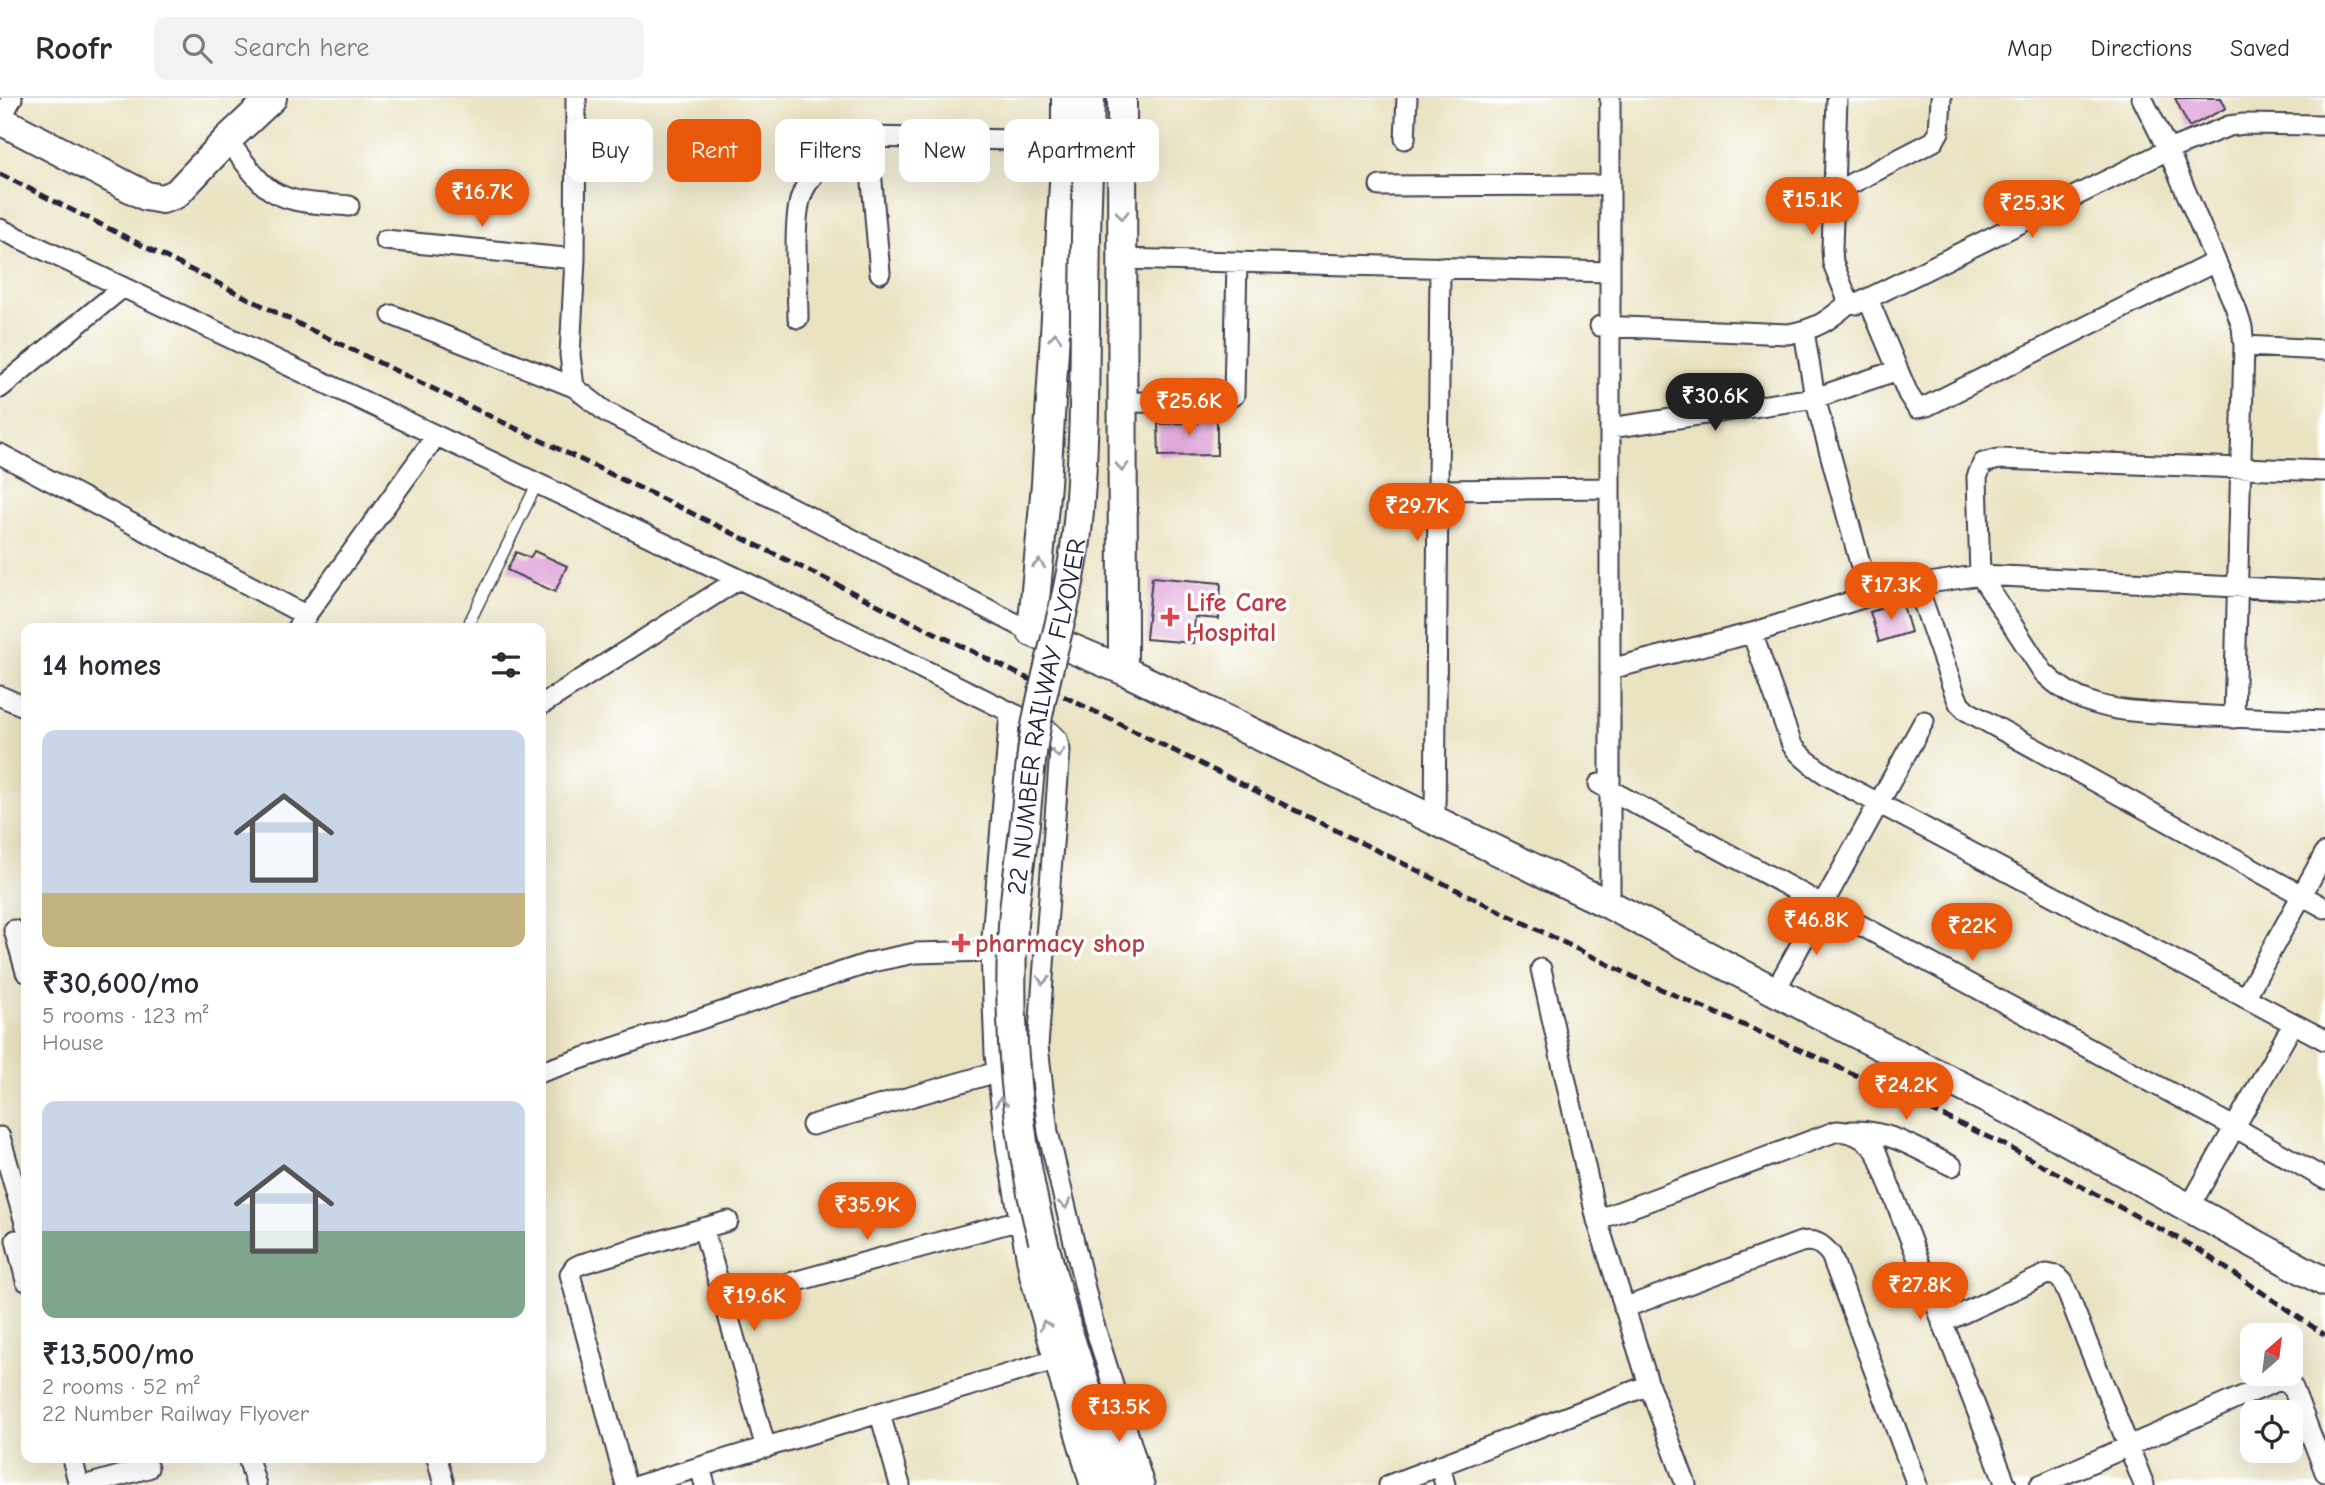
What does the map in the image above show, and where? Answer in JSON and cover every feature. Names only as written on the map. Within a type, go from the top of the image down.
[{"type":"street","points":[[12,98],[0,120],[146,196],[162,199],[176,194],[258,103]]},
{"type":"street","points":[[575,387],[570,355],[575,259],[576,98]]},
{"type":"street","points":[[1066,98],[1066,119]]},
{"type":"street","name":"22 NUMBER RAILWAY FLYOVER","points":[[1090,98],[1084,248],[1081,482],[1077,535],[1035,732],[1013,925],[1013,1016],[1019,1119],[1034,1205],[1067,1329],[1093,1409],[1115,1447],[1127,1485]]},
{"type":"street","points":[[1122,98],[1123,670]]},
{"type":"street","points":[[1405,139],[1407,98]]},
{"type":"street","points":[[1599,98],[1605,272]]},
{"type":"street","points":[[1605,903],[1605,272],[1610,98]]},
{"type":"street","points":[[1837,98],[1833,263],[1859,301],[1917,408],[1927,406],[2215,262]]},
{"type":"street","points":[[1835,192],[1934,141],[1939,132],[1941,98]]},
{"type":"street","points":[[2141,98],[2168,150],[2242,327],[2244,346],[2234,718]]},
{"type":"street","points":[[1605,327],[1788,334],[1804,331],[1827,323],[1859,301],[2168,150],[2229,126],[2325,125]]},
{"type":"street","points":[[885,137],[1004,140]]},
{"type":"street","points":[[227,140],[265,185],[277,194],[292,200],[349,206]]},
{"type":"street","points":[[798,318],[797,216],[801,196],[809,182]]},
{"type":"street","points":[[872,182],[880,273]]},
{"type":"street","points":[[1032,632],[1046,484],[1064,182]]},
{"type":"street","points":[[1380,186],[1600,185]]},
{"type":"street","points":[[0,229],[739,579],[1049,731],[1057,739],[1060,750],[1038,1046],[1048,1132],[1092,1318],[1144,1485]]},
{"type":"street","points":[[385,240],[575,259]]},
{"type":"street","points":[[1122,259],[1605,272]]},
{"type":"street","points":[[1122,402],[1221,403],[1234,395],[1237,262]]},
{"type":"street","points":[[1435,819],[1440,267]]},
{"type":"street","points":[[0,388],[122,288]]},
{"type":"street","points":[[392,315],[575,387],[606,412],[1032,632],[1123,670],[1605,903],[2021,1116],[2325,1282]]},
{"type":"street","points":[[1604,787],[1610,669],[1604,488],[1610,428],[1605,327]]},
{"type":"street","points":[[1804,331],[1815,398],[1869,596]]},
{"type":"street","points":[[2244,346],[2325,350]]},
{"type":"street","points":[[1610,428],[1815,398],[1898,370]]},
{"type":"street","points":[[0,454],[302,622],[436,436]]},
{"type":"street","points":[[2325,471],[1998,459],[1983,463],[1977,477],[1980,575],[2043,672],[2053,682],[2073,695],[2119,710],[2325,721]]},
{"type":"street","points":[[1438,490],[1604,488]]},
{"type":"street","points":[[1610,669],[1752,633],[1869,596],[1980,575],[2325,591]]},
{"type":"street","points":[[546,702],[739,579]]},
{"type":"street","points":[[1917,585],[1959,704],[1967,711],[2325,908]]},
{"type":"street","points":[[1752,633],[1792,745],[1799,754],[1878,803],[2325,1040]]},
{"type":"street","points":[[0,696],[21,704]]},
{"type":"street","points":[[1010,713],[991,951],[997,1072],[1007,1152],[1030,1277],[1090,1485]]},
{"type":"street","points":[[1775,991],[1924,720]]},
{"type":"street","points":[[1604,787],[2236,1128],[2325,1179]]},
{"type":"street","points":[[2245,998],[2325,853]]},
{"type":"street","points":[[13,930],[21,956]]},
{"type":"street","points":[[546,1070],[872,962],[915,954],[991,951]]},
{"type":"street","points":[[1541,970],[1597,1220],[1649,1385],[1686,1485]]},
{"type":"street","points":[[2190,1206],[2293,1024]]},
{"type":"street","points":[[812,1125],[997,1072]]},
{"type":"street","points":[[1597,1220],[1837,1131],[1868,1130],[1884,1134],[1952,1166]]},
{"type":"street","points":[[1849,1131],[1866,1140],[1875,1152],[2006,1485]]},
{"type":"street","points":[[0,1137],[21,1256]]},
{"type":"street","points":[[724,1301],[1020,1220]]},
{"type":"street","points":[[626,1485],[570,1274],[581,1264],[728,1221]]},
{"type":"street","points":[[704,1228],[766,1448]]},
{"type":"street","points":[[1624,1308],[1801,1242],[1811,1240],[1823,1245],[1831,1255],[1917,1485]]},
{"type":"street","points":[[1942,1323],[2047,1274],[2057,1276],[2063,1282],[2144,1485]]},
{"type":"street","points":[[640,1485],[702,1476],[766,1448],[1055,1360]]},
{"type":"street","points":[[2040,1485],[2277,1381],[2286,1382],[2293,1388],[2325,1472]]},
{"type":"street","points":[[1389,1485],[1649,1385]]},
{"type":"street","name":"22 NUMBER RAILWAY FLYOVER","points":[[1093,1409],[1094,1446],[1104,1485]]},
{"type":"street","points":[[880,1414],[900,1485]]},
{"type":"street","points":[[73,1463],[79,1485]]},
{"type":"street","points":[[249,1463],[256,1485]]},
{"type":"street","points":[[437,1463],[444,1485]]},
{"type":"street","points":[[1440,1465],[1445,1485]]},
{"type":"street","points":[[87,1485],[148,1468]]},
{"type":"lane","points":[[470,621],[537,484]]},
{"type":"building","points":[[2175,98],[2221,98],[2226,108],[2189,127]]},
{"type":"building","points":[[1217,416],[1217,455],[1159,456],[1158,424],[1198,423],[1198,417]]},
{"type":"building","points":[[534,551],[567,566],[555,592],[507,570],[516,552],[530,558]]},
{"type":"building","points":[[1152,577],[1221,583],[1219,619],[1195,617],[1193,643],[1146,639]]},
{"type":"building","points":[[1902,602],[1911,632],[1879,642],[1870,612]]},
{"type":"railway","points":[[0,174],[311,330],[673,504],[1640,980],[1821,1059],[1999,1142],[2199,1250],[2325,1335]]},
{"type":"place","name":"Life Care Hospital","points":[[1170,617]]},
{"type":"place","name":"pharmacy shop","points":[[961,943]]}]
